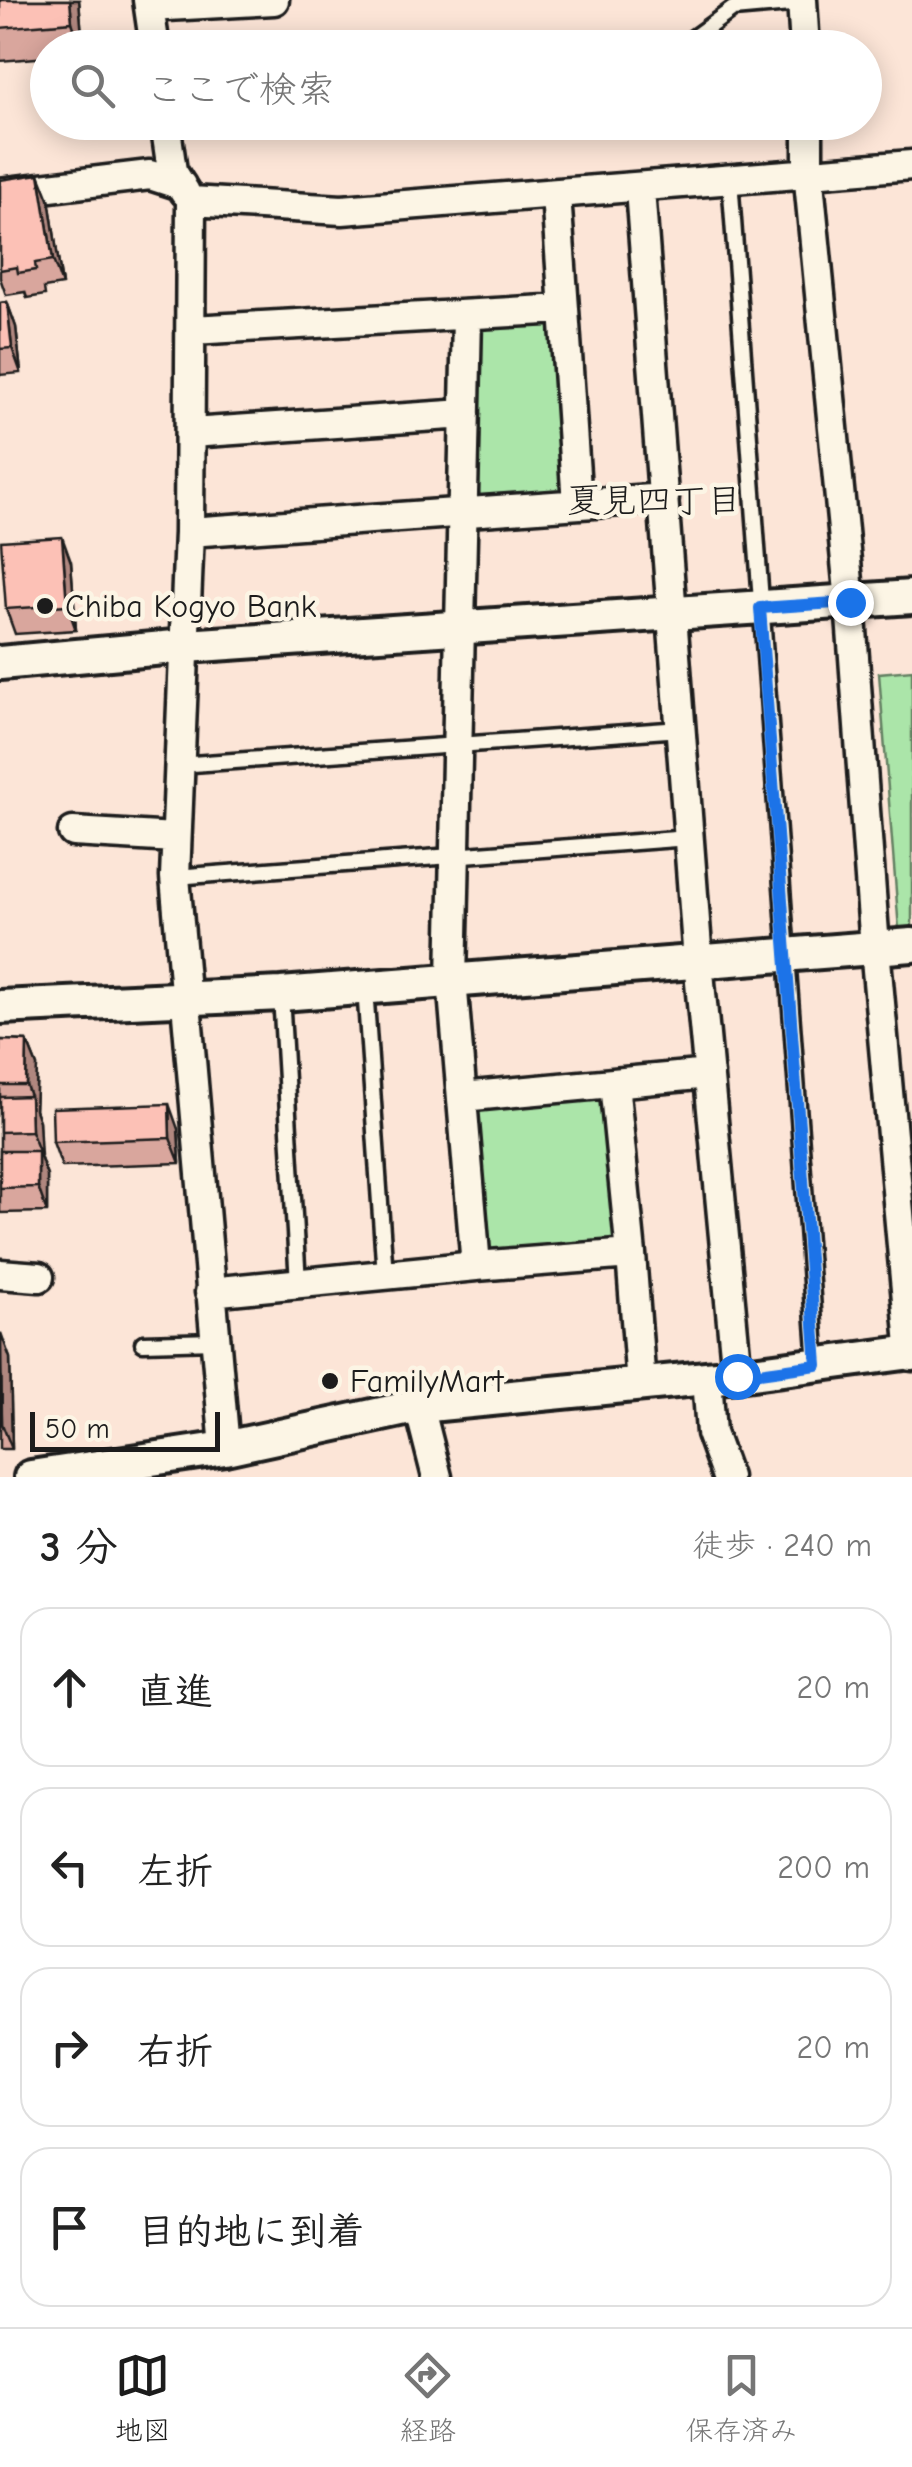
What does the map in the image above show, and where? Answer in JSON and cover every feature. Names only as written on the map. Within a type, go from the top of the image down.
[{"type":"street","points":[[152,30],[148,3],[274,0]]},
{"type":"street","points":[[802,2],[804,30]]},
{"type":"street","points":[[168,140],[172,171],[186,193],[192,330],[186,646],[177,766],[175,878],[225,1448]]},
{"type":"street","points":[[808,140],[808,171],[891,947],[912,1202]]},
{"type":"street","points":[[0,193],[150,176],[186,193],[342,210],[640,190],[912,164]]},
{"type":"street","points":[[640,190],[709,1074],[722,1377],[711,1433],[728,1477]]},
{"type":"street","points":[[556,195],[577,504]]},
{"type":"street","points":[[192,330],[564,309]]},
{"type":"street","points":[[467,316],[452,980],[476,1266]]},
{"type":"street","points":[[191,433],[465,414]]},
{"type":"street","points":[[189,532],[664,498]]},
{"type":"street","points":[[0,663],[186,646],[912,598]]},
{"type":"street","points":[[73,832],[175,838]]},
{"type":"street","points":[[0,1007],[281,994],[891,947]]},
{"type":"street","points":[[30,1477],[225,1448],[419,1406],[722,1377],[912,1353],[891,947]]},
{"type":"street","points":[[462,1097],[709,1074]]},
{"type":"street","points":[[614,1083],[641,1384]]},
{"type":"street","points":[[210,1292],[631,1254]]},
{"type":"street","points":[[0,1274],[39,1276]]},
{"type":"street","points":[[419,1406],[438,1477]]},
{"type":"lane","points":[[704,30],[733,9],[802,2]]},
{"type":"lane","points":[[730,179],[817,1365]]},
{"type":"lane","points":[[177,766],[681,729]]},
{"type":"lane","points":[[175,878],[689,838]]},
{"type":"lane","points":[[365,988],[386,1275]]},
{"type":"lane","points":[[281,994],[298,1283]]},
{"type":"lane","points":[[143,1343],[215,1341]]},
{"type":"green space","points":[[556,319],[568,496],[473,501],[473,324]]},
{"type":"green space","points":[[912,670],[912,929],[899,930],[879,673]]},
{"type":"green space","points":[[604,1093],[622,1242],[487,1255],[473,1105]]},
{"type":"building","points":[[0,0],[70,0],[72,22],[0,28]]},
{"type":"building","points":[[39,174],[53,260],[35,263],[36,270],[0,270],[0,180]]},
{"type":"building","points":[[7,302],[12,348],[0,349],[0,303]]},
{"type":"building","points":[[62,537],[67,605],[6,609],[1,541]]},
{"type":"building","points":[[0,1040],[27,1041],[26,1085],[0,1085]]},
{"type":"building","points":[[30,1096],[31,1131],[0,1132],[0,1097]]},
{"type":"building","points":[[169,1104],[170,1138],[53,1142],[52,1108]]},
{"type":"building","points":[[0,1151],[38,1151],[38,1187],[0,1188]]},
{"type":"building","points":[[0,1333],[2,1424],[0,1424]]},
{"type":"place","name":"Chiba Kogyo Bank","points":[[45,606]]},
{"type":"place","name":"FamilyMart","points":[[330,1381]]},
{"type":"district","name":"夏見四丁目","points":[[654,500]]},
{"type":"route","points":[[737,1376],[817,1365],[760,608],[850,602]]}]
